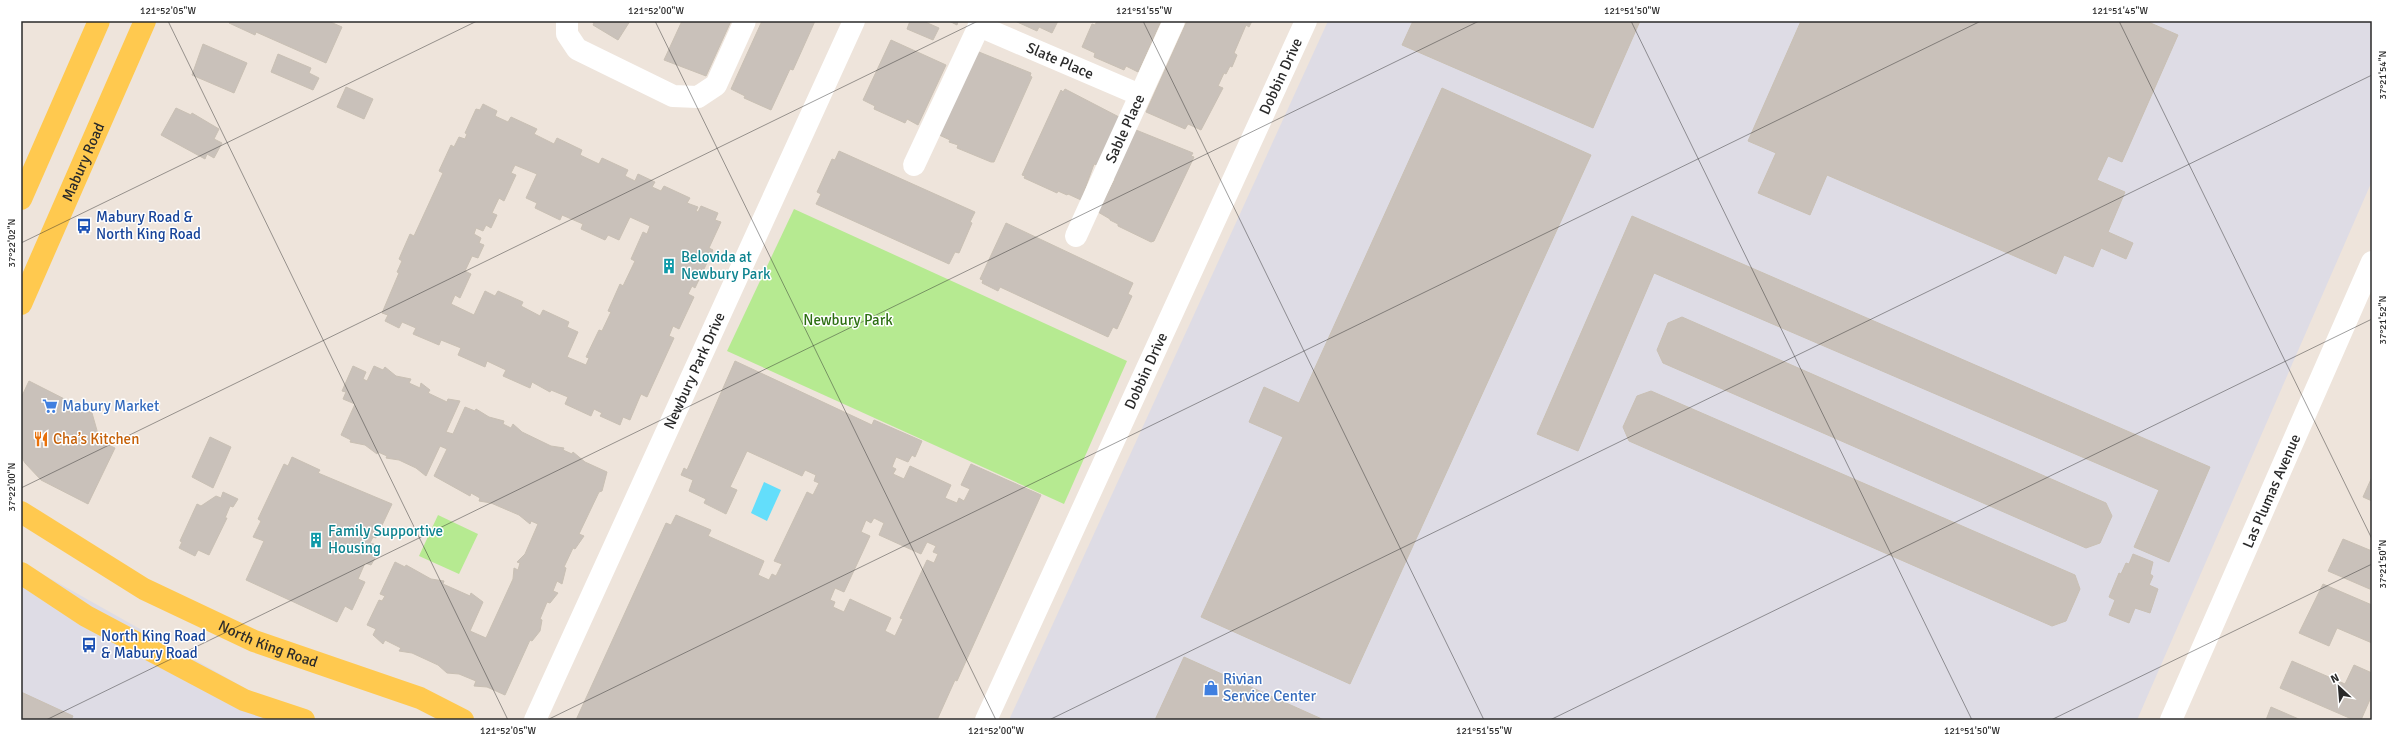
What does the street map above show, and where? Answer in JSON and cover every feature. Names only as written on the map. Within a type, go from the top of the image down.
[{"type":"main road","points":[[21,199],[99,21]]},
{"type":"main road","name":"Mabury Road","points":[[21,304],[145,21]]},
{"type":"main road","name":"North King Road","points":[[21,512],[144,589],[254,641],[420,698],[463,720]]},
{"type":"main road","points":[[21,573],[86,616],[244,700],[304,720]]},
{"type":"street","points":[[566,21],[567,34],[578,49],[673,96],[698,97],[716,85],[745,21]]},
{"type":"street","name":"Newbury Park Drive","points":[[535,720],[854,21]]},
{"type":"street","name":"Sable Place","points":[[1076,236],[1174,21]]},
{"type":"street","name":"Dobbin Drive","points":[[986,720],[1306,21]]},
{"type":"street","name":"Slate Place","points":[[914,165],[980,23],[1140,95]]},
{"type":"street","name":"Las Plumas Avenue","points":[[2171,720],[2371,266]]},
{"type":"shaded area","points":[[1328,21],[2372,21],[2372,181],[2137,720],[1009,720]]},
{"type":"shaded area","points":[[21,562],[259,696],[308,720],[21,720]]},
{"type":"green space","name":"Newbury Park","points":[[794,209],[1127,361],[1064,504],[727,351]]},
{"type":"green space","points":[[438,515],[478,534],[459,574],[419,556]]},
{"type":"water","points":[[764,482],[781,490],[767,521],[751,513]]},
{"type":"building","points":[[230,21],[328,21],[342,27],[326,63],[256,32],[255,35],[229,23]]},
{"type":"building","points":[[591,21],[630,21],[618,40],[593,25],[594,23]]},
{"type":"building","points":[[682,21],[731,21],[706,76],[664,60]]},
{"type":"building","points":[[762,21],[815,21],[793,70],[790,69],[771,110],[744,98],[745,96],[731,89]]},
{"type":"building","points":[[910,21],[923,21],[939,28],[933,40],[907,29]]},
{"type":"building","points":[[949,21],[958,21],[957,25]]},
{"type":"building","points":[[1015,21],[1058,21],[1052,33],[1039,27],[1037,31]]},
{"type":"building","points":[[1097,21],[1161,21],[1138,72],[1126,66],[1124,70],[1094,57],[1095,53],[1082,47],[1092,24],[1095,25]]},
{"type":"building","points":[[1187,21],[1252,21],[1249,27],[1246,25],[1234,53],[1237,55],[1232,67],[1230,66],[1226,74],[1224,73],[1218,86],[1223,88],[1201,130],[1188,124],[1185,129],[1146,112]]},
{"type":"building","points":[[1413,21],[1640,21],[1593,128],[1402,45]]},
{"type":"building","points":[[1801,21],[2146,21],[2178,35],[2122,162],[2108,156],[2097,180],[2125,192],[2108,232],[2133,243],[2126,259],[2101,248],[2093,267],[2064,255],[2056,274],[1827,175],[1810,215],[1758,193],[1776,153],[1748,141]]},
{"type":"building","points":[[891,40],[946,65],[918,125],[907,119],[905,123],[874,109],[875,106],[863,100]]},
{"type":"building","points":[[203,44],[247,63],[234,93],[192,75]]},
{"type":"building","points":[[974,50],[1031,73],[1030,76],[1032,77],[994,162],[957,148],[958,145],[949,142],[950,140],[937,134]]},
{"type":"building","points":[[278,54],[311,68],[309,73],[319,78],[313,90],[271,72]]},
{"type":"building","points":[[346,87],[373,99],[364,119],[337,107]]},
{"type":"building","points":[[1442,88],[1591,155],[1350,684],[1201,617],[1283,437],[1249,422],[1264,387],[1299,403]]},
{"type":"building","points":[[1065,89],[1119,117],[1097,165],[1094,164],[1081,200],[1058,191],[1057,193],[1024,178],[1025,176],[1022,175],[1061,90],[1063,92]]},
{"type":"building","name":"Belovida at Newbury Park","points":[[483,104],[497,111],[495,116],[508,122],[511,117],[537,129],[534,134],[554,144],[557,138],[582,150],[580,155],[599,164],[602,158],[628,170],[625,176],[635,181],[638,174],[655,182],[652,187],[661,191],[664,186],[690,198],[687,203],[698,207],[696,211],[698,212],[701,206],[718,213],[715,220],[721,222],[709,248],[713,250],[695,288],[692,286],[688,294],[694,297],[679,329],[673,326],[669,336],[674,338],[647,397],[641,394],[630,420],[623,417],[620,425],[600,416],[602,413],[594,409],[591,416],[565,404],[568,397],[551,390],[550,392],[532,382],[530,388],[503,376],[506,370],[487,361],[485,367],[458,355],[461,348],[441,340],[439,345],[413,334],[416,328],[402,322],[399,328],[385,321],[388,315],[382,313],[399,273],[397,272],[402,261],[399,259],[410,234],[414,236],[443,173],[439,171],[451,145],[454,147],[459,137],[465,139],[467,134],[465,133],[476,109],[480,110]],"holes":[[[515,165],[537,174],[526,198],[537,203],[535,208],[560,220],[562,215],[583,224],[581,229],[605,240],[608,235],[619,240],[630,217],[650,226],[647,234],[643,232],[631,259],[635,261],[623,286],[620,284],[608,311],[611,312],[602,331],[599,330],[586,357],[589,358],[586,365],[567,357],[578,332],[567,327],[569,322],[543,310],[540,316],[521,306],[523,302],[498,291],[495,296],[485,291],[474,315],[451,304],[455,295],[460,298],[471,274],[465,271],[472,256],[478,258],[484,245],[479,243],[481,238],[474,234],[476,228],[483,231],[486,225],[491,228],[497,215],[492,213],[499,198],[504,201],[516,175],[511,173]]]},
{"type":"building","points":[[176,108],[191,115],[192,113],[219,129],[214,139],[222,143],[214,158],[207,154],[205,159],[161,135]]},
{"type":"building","points":[[1136,130],[1193,153],[1191,156],[1194,157],[1154,241],[1151,242],[1118,226],[1118,224],[1098,212],[1115,179],[1113,178]]},
{"type":"building","points":[[839,151],[975,212],[970,222],[972,223],[959,253],[955,252],[949,264],[816,204],[821,194],[817,192],[832,159],[835,160]]},
{"type":"building","points":[[1632,216],[2210,467],[2169,562],[2134,547],[2159,490],[1654,273],[1578,451],[1537,434]]},
{"type":"building","points":[[1006,223],[1133,283],[1128,294],[1132,296],[1117,329],[1113,327],[1108,337],[1000,287],[998,291],[982,283],[983,280],[980,279]]},
{"type":"building","points":[[1682,317],[2106,503],[2112,516],[2100,543],[2086,548],[1663,363],[1657,350],[1668,323]]},
{"type":"building","points":[[735,361],[872,425],[874,420],[922,441],[915,457],[912,455],[908,462],[896,457],[892,467],[896,469],[893,474],[904,479],[910,466],[951,485],[945,498],[957,503],[959,498],[964,501],[970,489],[961,485],[971,464],[1041,495],[957,681],[955,680],[937,720],[576,720],[666,523],[671,525],[676,515],[711,530],[708,536],[764,561],[758,575],[769,580],[772,574],[776,576],[782,564],[774,561],[807,492],[813,495],[819,483],[814,481],[816,475],[805,470],[802,476],[747,451],[730,487],[737,490],[726,514],[704,503],[706,499],[689,491],[693,480],[681,475],[684,468],[687,470]],"holes":[[[874,518],[884,523],[879,535],[921,554],[927,542],[936,546],[933,552],[938,554],[934,563],[927,560],[900,618],[903,619],[895,636],[885,631],[891,618],[850,599],[844,612],[833,607],[835,602],[830,600],[835,588],[844,592],[870,536],[861,532],[866,520],[871,523]]]},
{"type":"building","points":[[353,366],[366,372],[363,379],[367,381],[374,366],[383,370],[385,367],[396,376],[411,379],[409,383],[420,388],[421,383],[430,390],[428,393],[447,402],[448,399],[460,401],[446,432],[453,434],[465,407],[475,411],[476,409],[489,417],[504,421],[503,424],[511,428],[513,424],[522,432],[551,446],[564,448],[563,450],[572,454],[573,452],[585,462],[607,472],[602,491],[599,492],[579,534],[584,536],[575,549],[573,548],[564,567],[566,568],[562,584],[557,581],[553,591],[558,593],[550,603],[547,602],[540,619],[542,620],[540,631],[532,641],[530,640],[505,695],[487,687],[474,686],[476,681],[459,674],[447,673],[438,665],[412,653],[399,651],[401,648],[385,640],[383,644],[373,635],[376,629],[367,625],[379,600],[382,601],[385,596],[380,594],[395,562],[405,567],[406,565],[431,579],[444,581],[443,584],[470,596],[471,593],[483,602],[470,631],[486,638],[513,579],[514,568],[518,570],[520,563],[517,562],[525,554],[538,524],[531,521],[530,524],[519,515],[491,503],[479,501],[480,498],[471,493],[470,496],[434,476],[447,449],[440,446],[426,476],[416,468],[399,460],[386,458],[387,456],[378,452],[377,454],[365,445],[350,442],[351,440],[341,435],[355,404],[343,399],[346,392],[342,391]]},
{"type":"building","points":[[29,381],[92,413],[100,441],[115,448],[88,504],[41,480],[25,463],[21,456],[21,398]]},
{"type":"building","points":[[1651,391],[2075,575],[2080,589],[2066,621],[2052,626],[1629,441],[1623,427],[1637,396]]},
{"type":"building","points":[[210,437],[231,447],[213,488],[192,477]]},
{"type":"building","name":"Family Supportive Housing","points":[[292,457],[320,470],[318,473],[392,504],[376,538],[373,537],[370,543],[374,544],[371,550],[378,553],[371,565],[365,563],[358,579],[365,582],[352,610],[345,606],[337,622],[246,580],[264,541],[253,537],[261,521],[258,519],[284,464],[288,466]]},
{"type":"building","points":[[2372,477],[2372,501],[2363,497]]},
{"type":"building","points":[[223,492],[238,499],[233,507],[230,506],[225,518],[227,518],[209,555],[198,550],[195,556],[179,548],[182,542],[180,541],[197,504],[201,506],[216,496],[221,498]]},
{"type":"building","points":[[2343,539],[2372,551],[2372,590],[2328,571]]},
{"type":"building","points":[[2133,554],[2153,562],[2150,574],[2153,576],[2149,585],[2158,589],[2150,613],[2135,608],[2129,623],[2109,615],[2115,600],[2109,597],[2119,573],[2121,574],[2126,563],[2129,564]]},
{"type":"building","points":[[2323,584],[2372,605],[2372,643],[2337,628],[2329,646],[2299,633]]},
{"type":"building","name":"Rivian Service Center","points":[[1184,657],[1324,720],[1155,720]]},
{"type":"building","points":[[2292,661],[2345,684],[2354,665],[2372,673],[2372,695],[2361,720],[2354,720],[2280,688]]},
{"type":"building","points":[[21,692],[73,716],[71,720],[21,720]]},
{"type":"building","points":[[2271,707],[2301,720],[2266,720]]},
{"type":"place","name":"Mabury Road & North King Road","points":[[84,226]]},
{"type":"place","name":"Belovida at Newbury Park","points":[[669,266]]},
{"type":"place","name":"Mabury Market","points":[[50,406]]},
{"type":"place","name":"Cha’s Kitchen","points":[[41,439]]},
{"type":"place","name":"Family Supportive Housing","points":[[316,540]]},
{"type":"place","name":"North King Road & Mabury Road","points":[[89,645]]},
{"type":"place","name":"Rivian Service Center","points":[[1211,688]]}]
